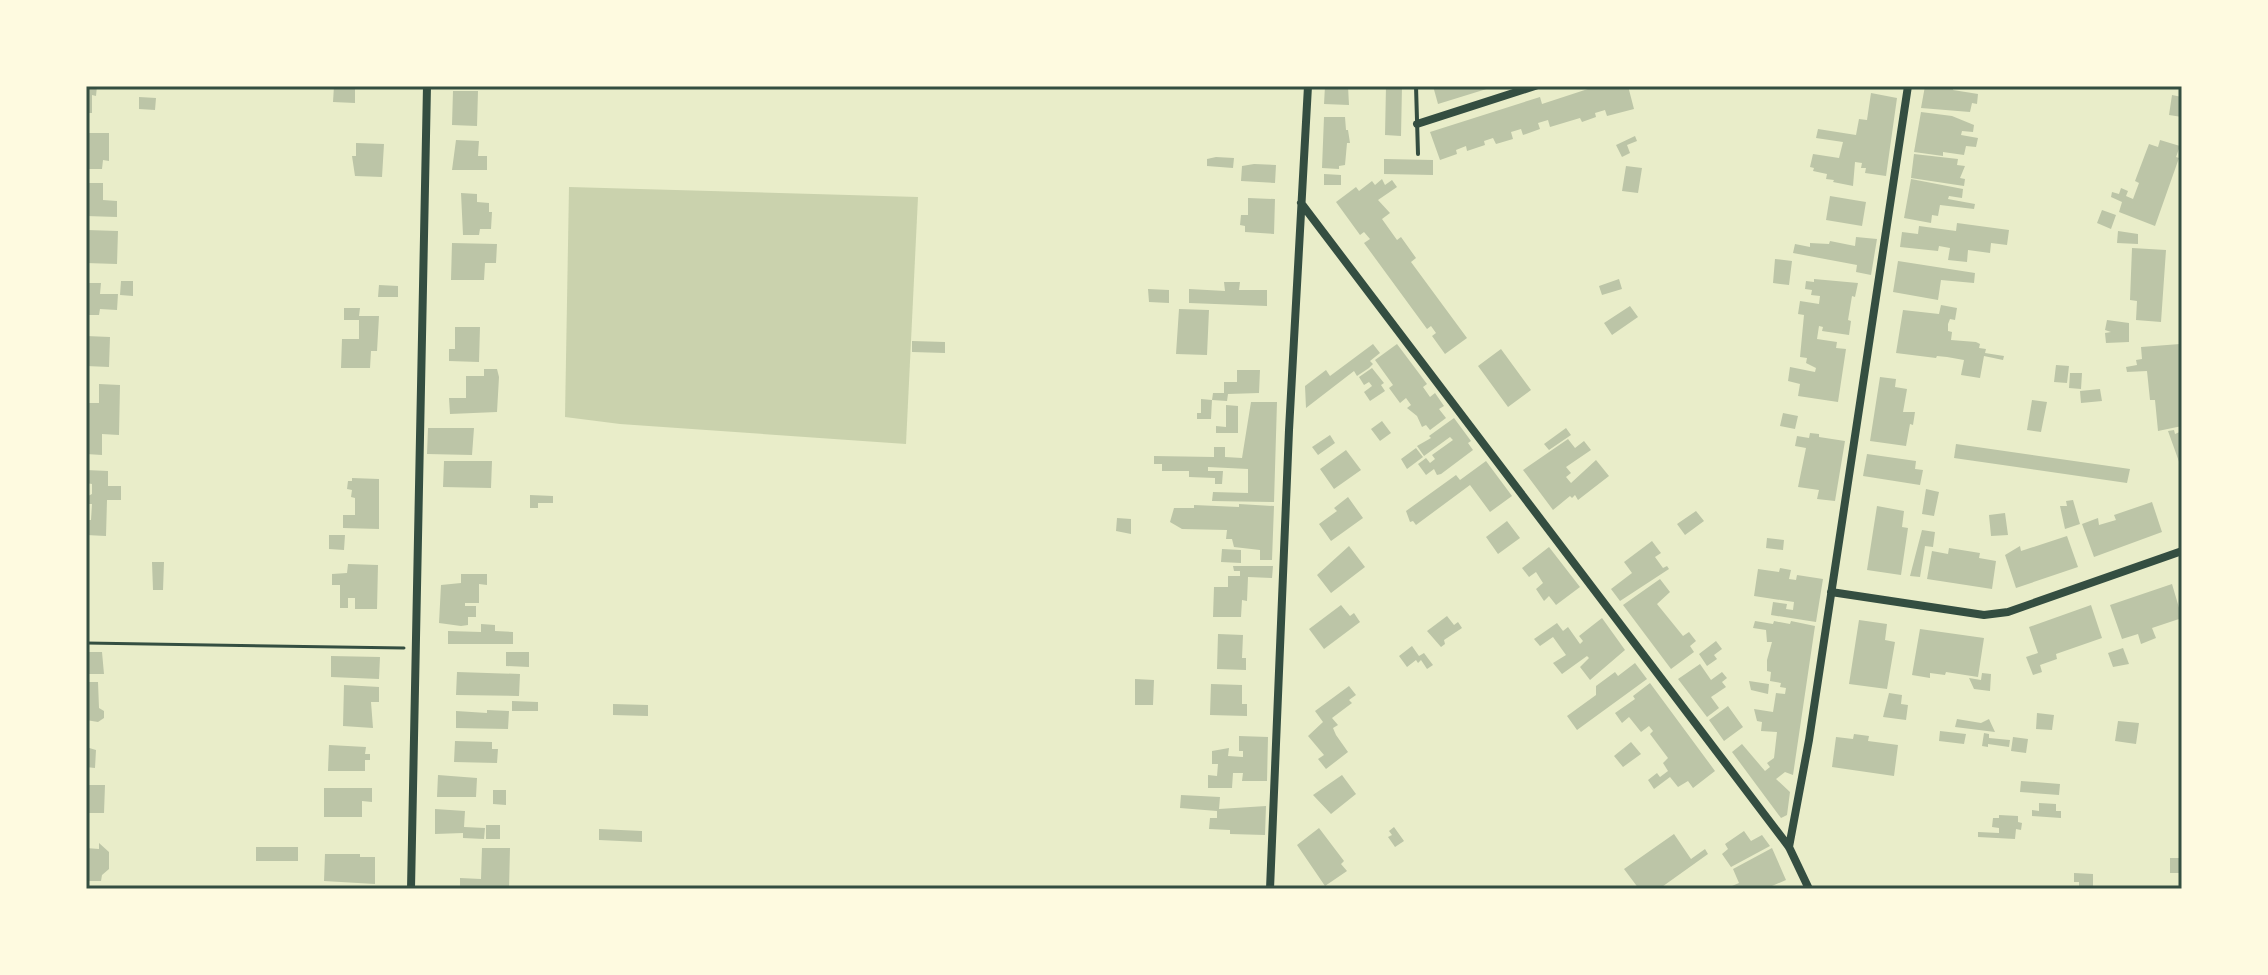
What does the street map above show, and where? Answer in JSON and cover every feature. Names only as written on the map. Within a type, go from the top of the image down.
[{"type":"street","points":[[411,889],[427,86]]},
{"type":"street","points":[[1270,889],[1308,86]]},
{"type":"street","points":[[1417,124],[1535,86]]},
{"type":"street","points":[[1789,847],[1908,86]]},
{"type":"street","points":[[1301,203],[1789,847],[1809,889]]},
{"type":"street","points":[[1831,592],[1984,615],[2008,612],[2182,551]]},
{"type":"lane","points":[[1416,86],[1418,154]]},
{"type":"path","points":[[86,643],[416,648]]},
{"type":"green space","points":[[569,187],[918,197],[906,444],[620,424],[565,417]]},
{"type":"building","points":[[86,86],[97,86],[96,96],[92,95],[92,113],[86,113]]},
{"type":"building","points":[[334,86],[355,86],[355,103],[333,102]]},
{"type":"building","points":[[1325,86],[1348,86],[1349,105],[1324,104]]},
{"type":"building","points":[[1386,86],[1402,86],[1401,136],[1385,135]]},
{"type":"building","points":[[1433,86],[1493,86],[1493,87],[1438,104]]},
{"type":"building","points":[[1597,86],[1628,86],[1634,109],[1607,116],[1605,110],[1582,122],[1580,118],[1550,127],[1548,120],[1538,123],[1540,129],[1523,135],[1521,129],[1511,132],[1513,139],[1496,144],[1493,138],[1484,141],[1485,145],[1467,151],[1466,146],[1456,150],[1457,154],[1440,160],[1430,132],[1540,97],[1542,104]]},
{"type":"building","points":[[1925,86],[1953,86],[1953,90],[1978,94],[1977,104],[1972,103],[1970,112],[1921,108]]},
{"type":"building","points":[[453,91],[478,91],[477,126],[452,125]]},
{"type":"building","points":[[1871,93],[1897,98],[1886,176],[1865,173],[1862,163],[1855,162],[1853,186],[1833,182],[1826,179],[1827,174],[1813,171],[1814,168],[1810,167],[1813,154],[1839,158],[1843,142],[1816,138],[1818,129],[1856,135],[1859,119],[1867,120]]},
{"type":"building","points":[[2172,95],[2182,97],[2182,117],[2169,115]]},
{"type":"building","points":[[139,97],[156,98],[155,110],[139,109]]},
{"type":"building","points":[[1921,112],[1952,116],[1974,125],[1973,132],[1962,131],[1961,135],[1978,138],[1976,147],[1966,146],[1964,155],[1914,152]]},
{"type":"building","points":[[1324,117],[1345,117],[1350,143],[1347,143],[1345,165],[1339,166],[1339,169],[1322,168]]},
{"type":"building","points":[[86,133],[109,133],[109,161],[103,160],[102,169],[86,169]]},
{"type":"building","points":[[1635,136],[1637,141],[1627,145],[1630,153],[1622,157],[1616,145]]},
{"type":"building","points":[[456,140],[479,141],[478,156],[487,156],[487,170],[452,170]]},
{"type":"building","points":[[2160,140],[2180,146],[2176,157],[2179,158],[2155,226],[2119,212],[2122,202],[2111,197],[2112,192],[2119,194],[2121,188],[2128,191],[2126,196],[2133,199],[2139,183],[2135,181],[2149,144],[2158,147]]},
{"type":"building","points":[[356,143],[384,144],[382,177],[355,176],[352,156],[356,156]]},
{"type":"building","points":[[1914,154],[1958,159],[1957,165],[1965,166],[1960,178],[1965,179],[1964,186],[1911,178]]},
{"type":"building","points":[[1234,158],[1233,168],[1207,166],[1207,159]]},
{"type":"building","points":[[1384,159],[1433,160],[1433,175],[1384,174]]},
{"type":"building","points":[[1276,165],[1275,183],[1241,181],[1242,166]]},
{"type":"building","points":[[1626,166],[1642,168],[1638,193],[1622,191]]},
{"type":"building","points":[[1324,174],[1341,175],[1341,185],[1324,185]]},
{"type":"building","points":[[1382,179],[1385,185],[1392,180],[1397,187],[1378,200],[1390,213],[1382,219],[1397,240],[1401,237],[1416,258],[1411,262],[1467,338],[1445,354],[1432,336],[1436,333],[1431,326],[1427,329],[1364,243],[1370,239],[1364,232],[1360,235],[1336,202],[1356,187],[1359,191],[1372,181],[1375,185]]},
{"type":"building","points":[[1911,179],[1963,189],[1962,198],[1949,196],[1948,199],[1975,204],[1974,209],[1940,205],[1938,216],[1932,215],[1931,223],[1904,218]]},
{"type":"building","points":[[86,183],[103,183],[103,200],[117,201],[117,217],[86,216]]},
{"type":"building","points":[[461,193],[477,194],[477,202],[489,203],[491,229],[480,229],[479,235],[463,235]]},
{"type":"building","points":[[1830,196],[1866,202],[1862,226],[1826,220]]},
{"type":"building","points":[[1248,198],[1275,199],[1274,234],[1245,232],[1245,226],[1240,225],[1241,215],[1248,215]]},
{"type":"building","points":[[2102,210],[2116,215],[2111,229],[2097,223]]},
{"type":"building","points":[[1957,223],[2009,230],[2007,245],[1991,243],[1990,253],[1968,250],[1967,262],[1948,260],[1950,248],[1939,246],[1938,251],[1900,247],[1902,232],[1918,234],[1919,226],[1956,231]]},
{"type":"building","points":[[87,230],[118,231],[117,264],[86,263]]},
{"type":"building","points":[[2118,231],[2138,234],[2138,244],[2117,243]]},
{"type":"building","points":[[1856,237],[1877,239],[1871,275],[1856,272],[1857,265],[1793,253],[1795,244],[1810,247],[1810,243],[1829,244],[1830,241],[1855,246]]},
{"type":"building","points":[[452,243],[497,244],[496,263],[485,263],[484,280],[451,280]]},
{"type":"building","points":[[2132,248],[2166,250],[2161,322],[2136,320],[2137,301],[2130,300]]},
{"type":"building","points":[[1775,259],[1792,261],[1789,285],[1773,283]]},
{"type":"building","points":[[1898,261],[1975,273],[1974,283],[1941,280],[1938,300],[1893,292]]},
{"type":"building","points":[[1619,279],[1622,289],[1602,295],[1599,286]]},
{"type":"building","points":[[1814,279],[1858,283],[1855,297],[1852,296],[1849,335],[1822,331],[1823,327],[1819,326],[1817,339],[1837,342],[1836,348],[1846,349],[1838,402],[1798,396],[1800,384],[1788,381],[1790,367],[1815,372],[1816,368],[1806,363],[1807,358],[1800,357],[1804,315],[1798,314],[1800,301],[1819,304],[1820,296],[1811,295],[1812,290],[1805,289],[1806,281],[1814,282]]},
{"type":"building","points":[[121,281],[133,281],[133,296],[120,295]]},
{"type":"building","points":[[1224,282],[1240,282],[1239,290],[1267,290],[1267,306],[1189,303],[1189,289],[1225,291]]},
{"type":"building","points":[[86,283],[101,283],[100,294],[118,294],[117,310],[100,309],[99,315],[86,315]]},
{"type":"building","points":[[379,285],[398,286],[398,297],[378,297]]},
{"type":"building","points":[[1148,289],[1169,290],[1169,303],[1149,302]]},
{"type":"building","points":[[1941,305],[1957,308],[1955,320],[1950,319],[1948,324],[1948,331],[1952,332],[1951,340],[1976,342],[1980,344],[1979,348],[1986,349],[1985,353],[2004,356],[2003,360],[1984,356],[1980,378],[1961,375],[1964,360],[1896,353],[1903,310],[1939,314]]},
{"type":"building","points":[[1630,306],[1638,317],[1612,335],[1604,323]]},
{"type":"building","points":[[344,308],[360,308],[359,316],[379,316],[377,351],[371,351],[370,368],[341,368],[342,339],[359,339],[359,320],[344,320]]},
{"type":"building","points":[[1179,309],[1209,310],[1207,355],[1176,354]]},
{"type":"building","points":[[2107,320],[2129,323],[2129,342],[2106,343],[2105,333],[2111,332],[2105,330]]},
{"type":"building","points":[[455,327],[480,327],[479,362],[449,361],[449,349],[455,349]]},
{"type":"building","points":[[86,336],[110,337],[109,367],[86,366]]},
{"type":"building","points":[[912,341],[945,342],[945,353],[912,352]]},
{"type":"building","points":[[1373,344],[1380,353],[1370,361],[1373,364],[1369,368],[1357,376],[1354,371],[1306,408],[1305,386],[1326,370],[1330,376]]},
{"type":"building","points":[[1397,344],[1427,384],[1423,387],[1430,397],[1435,393],[1444,406],[1439,409],[1446,418],[1430,430],[1426,425],[1422,427],[1417,416],[1407,408],[1411,405],[1406,398],[1400,403],[1389,388],[1393,385],[1375,360]]},
{"type":"building","points":[[2180,344],[2182,426],[2158,431],[2155,400],[2150,400],[2147,371],[2127,372],[2126,367],[2137,365],[2136,360],[2142,359],[2141,347]]},
{"type":"building","points":[[1501,349],[1531,390],[1508,407],[1478,366]]},
{"type":"building","points":[[2056,365],[2069,366],[2067,383],[2054,382]]},
{"type":"building","points":[[1372,368],[1384,383],[1381,385],[1385,391],[1370,401],[1364,392],[1372,386],[1369,382],[1364,385],[1359,377]]},
{"type":"building","points":[[484,369],[497,369],[497,412],[450,414],[449,398],[466,398],[466,376],[484,376]]},
{"type":"building","points":[[1237,370],[1260,370],[1259,393],[1228,394],[1227,401],[1212,400],[1213,393],[1224,393],[1224,382],[1237,382]]},
{"type":"building","points":[[2070,373],[2082,373],[2081,389],[2069,388]]},
{"type":"building","points":[[1880,377],[1896,379],[1895,387],[1907,389],[1903,412],[1915,412],[1906,446],[1870,441]]},
{"type":"building","points":[[99,384],[120,385],[119,435],[102,434],[102,455],[86,454],[86,403],[99,403]]},
{"type":"building","points":[[2100,389],[2102,401],[2081,403],[2080,391]]},
{"type":"building","points":[[1201,399],[1212,400],[1211,419],[1197,419],[1197,413],[1201,413]]},
{"type":"building","points":[[2032,400],[2047,402],[2041,432],[2027,430]]},
{"type":"building","points":[[1251,402],[1277,402],[1274,502],[1212,501],[1213,492],[1248,493],[1248,469],[1208,467],[1208,471],[1223,471],[1222,484],[1215,484],[1215,478],[1189,477],[1189,471],[1162,471],[1162,464],[1154,464],[1154,456],[1214,457],[1214,447],[1225,447],[1225,457],[1242,458]]},
{"type":"building","points":[[1226,405],[1238,406],[1238,433],[1216,433],[1216,426],[1226,427]]},
{"type":"building","points":[[1783,413],[1798,416],[1795,429],[1780,426]]},
{"type":"building","points":[[1454,418],[1471,441],[1468,443],[1473,450],[1441,474],[1437,475],[1434,469],[1426,475],[1418,464],[1426,458],[1430,463],[1435,459],[1432,455],[1453,440],[1450,437],[1424,456],[1417,446]]},
{"type":"building","points":[[1382,421],[1391,433],[1380,441],[1371,429]]},
{"type":"building","points":[[428,428],[474,428],[472,455],[427,454]]},
{"type":"building","points":[[1566,428],[1571,435],[1549,450],[1544,444]]},
{"type":"building","points":[[2174,430],[2175,434],[2182,431],[2182,470],[2168,431]]},
{"type":"building","points":[[1810,433],[1845,441],[1835,501],[1817,499],[1819,490],[1798,487],[1806,448],[1795,446],[1797,436],[1809,438]]},
{"type":"building","points":[[1330,435],[1335,443],[1318,455],[1312,447]]},
{"type":"building","points":[[1568,439],[1575,448],[1584,441],[1591,450],[1566,467],[1571,473],[1566,477],[1571,483],[1596,460],[1609,476],[1578,500],[1575,495],[1570,496],[1553,510],[1523,470]]},
{"type":"building","points":[[1956,444],[2130,469],[2127,483],[1954,458]]},
{"type":"building","points":[[1416,448],[1423,457],[1407,469],[1401,459]]},
{"type":"building","points":[[1346,450],[1361,470],[1334,489],[1320,469]]},
{"type":"building","points":[[1867,454],[1916,461],[1915,469],[1923,470],[1920,485],[1863,476]]},
{"type":"building","points":[[444,461],[492,461],[491,488],[443,487]]},
{"type":"building","points":[[1486,461],[1512,496],[1490,512],[1470,485],[1416,525],[1410,522],[1406,511],[1456,475],[1460,480]]},
{"type":"building","points":[[86,470],[108,471],[108,486],[121,486],[121,500],[107,500],[106,536],[86,535],[86,520],[91,520],[92,504],[86,504],[86,497],[92,494],[92,484],[86,483]]},
{"type":"building","points":[[352,478],[379,479],[379,529],[343,528],[343,515],[355,515],[355,498],[351,497],[352,490],[347,489],[348,481]]},
{"type":"building","points":[[1926,489],[1939,492],[1934,516],[1922,514]]},
{"type":"building","points":[[530,495],[553,496],[553,503],[538,503],[538,508],[530,508]]},
{"type":"building","points":[[1348,497],[1363,518],[1331,541],[1319,524],[1337,511],[1334,508]]},
{"type":"building","points":[[2073,500],[2080,524],[2065,529],[2060,506],[2067,506],[2066,501]]},
{"type":"building","points":[[2152,502],[2162,532],[2094,557],[2082,524],[2098,518],[2099,525],[2116,520],[2114,515]]},
{"type":"building","points":[[1239,504],[1274,506],[1272,560],[1260,560],[1260,550],[1234,547],[1232,539],[1226,539],[1227,530],[1182,529],[1170,522],[1174,508],[1194,508],[1194,505],[1239,507]]},
{"type":"building","points":[[1877,506],[1904,511],[1902,527],[1908,528],[1901,575],[1867,570]]},
{"type":"building","points":[[1696,511],[1704,521],[1685,535],[1677,524]]},
{"type":"building","points":[[2005,513],[2008,535],[1991,536],[1989,515]]},
{"type":"building","points":[[1117,518],[1131,519],[1131,534],[1116,531]]},
{"type":"building","points":[[1507,521],[1520,538],[1498,554],[1486,537]]},
{"type":"building","points":[[1922,530],[1935,532],[1933,547],[1925,546],[1920,577],[1910,576]]},
{"type":"building","points":[[329,535],[345,535],[344,550],[329,549]]},
{"type":"building","points":[[2067,536],[2078,567],[2016,588],[2005,555],[2020,546],[2021,551]]},
{"type":"building","points":[[1767,538],[1784,540],[1783,550],[1766,548]]},
{"type":"building","points":[[1652,541],[1661,553],[1655,557],[1663,568],[1667,566],[1669,569],[1620,601],[1611,589],[1632,573],[1624,562]]},
{"type":"building","points":[[1349,546],[1365,567],[1331,593],[1317,575]]},
{"type":"building","points":[[1549,547],[1580,587],[1556,605],[1549,596],[1544,601],[1536,589],[1543,583],[1536,572],[1529,577],[1522,568]]},
{"type":"building","points":[[1949,548],[1980,553],[1979,558],[1996,561],[1992,589],[1927,579],[1932,551],[1948,554]]},
{"type":"building","points":[[1222,549],[1241,550],[1241,563],[1221,562]]},
{"type":"building","points":[[152,562],[164,562],[163,590],[153,590]]},
{"type":"building","points":[[348,564],[378,565],[377,609],[355,609],[355,598],[348,598],[348,608],[340,608],[340,585],[332,585],[332,574],[347,573]]},
{"type":"building","points":[[1233,566],[1273,566],[1272,578],[1248,577],[1247,601],[1242,600],[1241,617],[1213,617],[1214,587],[1228,587],[1228,576],[1240,576],[1240,571],[1234,571]]},
{"type":"building","points":[[1780,568],[1791,570],[1789,579],[1796,580],[1797,575],[1823,579],[1816,622],[1771,615],[1773,602],[1787,604],[1786,609],[1793,610],[1794,602],[1754,596],[1758,569],[1779,572]]},
{"type":"building","points":[[461,574],[487,574],[487,585],[479,584],[479,603],[465,603],[465,606],[476,606],[476,617],[468,617],[468,625],[439,623],[441,585],[461,583]]},
{"type":"building","points":[[1660,579],[1670,592],[1657,604],[1683,636],[1689,632],[1696,641],[1690,646],[1694,652],[1671,669],[1623,605]]},
{"type":"building","points":[[2172,584],[2182,618],[2152,628],[2156,638],[2141,644],[2138,634],[2122,639],[2110,605]]},
{"type":"building","points":[[1341,605],[1350,616],[1354,613],[1360,622],[1324,649],[1309,629]]},
{"type":"building","points":[[2091,605],[2102,638],[2056,654],[2057,659],[2040,665],[2042,672],[2033,675],[2026,657],[2038,653],[2029,627]]},
{"type":"building","points":[[1447,616],[1454,625],[1458,622],[1462,628],[1444,640],[1445,644],[1441,647],[1427,631]]},
{"type":"building","points":[[1602,618],[1625,650],[1590,680],[1580,667],[1589,658],[1587,656],[1562,674],[1553,663],[1566,655],[1553,637],[1540,646],[1534,639],[1557,623],[1563,631],[1568,627],[1580,644],[1583,641],[1579,636]]},
{"type":"building","points":[[1859,620],[1887,624],[1885,640],[1895,642],[1887,689],[1849,684]]},
{"type":"building","points":[[1755,621],[1790,624],[1791,621],[1815,626],[1793,775],[1785,772],[1776,779],[1790,792],[1787,815],[1781,818],[1732,752],[1742,744],[1765,771],[1770,767],[1767,763],[1774,758],[1777,732],[1761,731],[1762,722],[1757,721],[1754,709],[1773,712],[1776,693],[1785,694],[1786,688],[1780,687],[1781,683],[1770,681],[1767,660],[1772,642],[1767,642],[1766,630],[1753,628]]},
{"type":"building","points":[[481,624],[495,625],[495,631],[513,632],[513,644],[448,644],[448,631],[481,632]]},
{"type":"building","points":[[1920,629],[1984,638],[1978,677],[1946,672],[1945,675],[1930,673],[1930,678],[1912,675]]},
{"type":"building","points":[[1218,634],[1243,635],[1242,658],[1246,658],[1246,670],[1217,669]]},
{"type":"building","points":[[1716,641],[1722,649],[1714,655],[1717,659],[1707,666],[1699,654]]},
{"type":"building","points":[[1412,646],[1419,656],[1424,653],[1433,665],[1427,669],[1421,660],[1418,663],[1416,660],[1407,667],[1399,656]]},
{"type":"building","points":[[2123,648],[2129,664],[2113,667],[2108,653]]},
{"type":"building","points":[[86,652],[102,652],[104,674],[86,674]]},
{"type":"building","points":[[506,652],[529,652],[529,667],[506,666]]},
{"type":"building","points":[[331,656],[380,657],[379,679],[331,677]]},
{"type":"building","points":[[1635,663],[1647,679],[1577,730],[1567,716],[1596,695],[1596,686],[1615,672],[1618,676]]},
{"type":"building","points":[[1700,664],[1711,680],[1722,672],[1727,678],[1722,682],[1726,687],[1711,697],[1719,708],[1707,717],[1678,679]]},
{"type":"building","points":[[457,672],[520,674],[519,696],[456,695]]},
{"type":"building","points":[[1982,673],[1991,674],[1990,691],[1974,689],[1969,678],[1981,680]]},
{"type":"building","points":[[1135,679],[1154,680],[1153,705],[1135,705]]},
{"type":"building","points":[[1749,681],[1769,684],[1768,694],[1751,690]]},
{"type":"building","points":[[86,682],[98,682],[99,708],[104,711],[104,718],[98,722],[86,720]]},
{"type":"building","points":[[1650,683],[1715,771],[1693,788],[1688,781],[1678,787],[1670,777],[1654,789],[1648,780],[1657,773],[1660,777],[1668,771],[1663,763],[1668,758],[1650,734],[1653,731],[1649,726],[1641,732],[1629,717],[1622,723],[1615,713]]},
{"type":"building","points":[[1211,684],[1242,685],[1242,704],[1247,704],[1247,716],[1210,715]]},
{"type":"building","points":[[344,685],[379,687],[379,702],[371,702],[373,728],[343,726]]},
{"type":"building","points":[[1349,686],[1356,695],[1349,700],[1352,703],[1332,718],[1338,725],[1333,728],[1336,735],[1348,752],[1326,769],[1318,759],[1324,755],[1308,736],[1323,722],[1315,711]]},
{"type":"building","points":[[1889,693],[1902,695],[1901,704],[1908,705],[1906,720],[1883,717]]},
{"type":"building","points":[[512,701],[538,702],[538,711],[512,711]]},
{"type":"building","points":[[613,704],[648,705],[648,716],[613,715]]},
{"type":"building","points":[[1728,706],[1743,727],[1724,741],[1709,720]]},
{"type":"building","points":[[487,710],[509,711],[508,729],[456,728],[456,711],[487,713]]},
{"type":"building","points":[[2037,713],[2054,715],[2052,730],[2036,729]]},
{"type":"building","points":[[1957,719],[1981,723],[1989,719],[1995,732],[1955,727]]},
{"type":"building","points":[[2118,721],[2139,723],[2136,744],[2115,741]]},
{"type":"building","points":[[1940,731],[1966,734],[1964,744],[1939,741]]},
{"type":"building","points":[[1984,733],[1989,734],[1989,738],[2010,740],[2009,747],[1982,746]]},
{"type":"building","points":[[1854,734],[1869,736],[1868,741],[1898,745],[1894,776],[1832,767],[1836,737],[1853,739]]},
{"type":"building","points":[[1239,736],[1268,737],[1267,781],[1242,781],[1243,773],[1233,773],[1232,788],[1208,788],[1208,775],[1217,776],[1218,764],[1212,764],[1212,751],[1229,748],[1228,756],[1243,757],[1243,751],[1239,751]]},
{"type":"building","points":[[2013,737],[2028,739],[2026,753],[2011,751]]},
{"type":"building","points":[[455,741],[492,742],[492,749],[498,749],[497,763],[454,762]]},
{"type":"building","points":[[1631,742],[1641,754],[1623,767],[1614,756]]},
{"type":"building","points":[[329,745],[366,747],[365,754],[370,754],[370,760],[365,760],[365,771],[328,771]]},
{"type":"building","points":[[86,747],[96,750],[95,768],[86,767]]},
{"type":"building","points":[[438,775],[477,778],[476,797],[437,797]]},
{"type":"building","points":[[1342,775],[1356,794],[1331,814],[1313,795]]},
{"type":"building","points":[[2021,781],[2060,784],[2059,795],[2020,792]]},
{"type":"building","points":[[86,785],[105,785],[104,813],[86,813]]},
{"type":"building","points":[[324,788],[372,788],[372,802],[362,801],[362,817],[324,817]]},
{"type":"building","points":[[493,790],[506,790],[506,805],[493,804]]},
{"type":"building","points":[[1181,795],[1220,797],[1219,809],[1266,806],[1265,835],[1230,834],[1230,830],[1209,829],[1210,818],[1217,818],[1217,811],[1180,808]]},
{"type":"building","points":[[2039,803],[2056,804],[2061,818],[2032,816],[2032,810],[2039,811]]},
{"type":"building","points":[[435,809],[465,811],[464,827],[485,828],[484,839],[463,838],[463,833],[435,834]]},
{"type":"building","points":[[1999,815],[2018,816],[2018,822],[2022,823],[2021,830],[2016,829],[2015,839],[1978,837],[1978,832],[1999,833],[1999,828],[1992,827],[1993,818],[1999,818]]},
{"type":"building","points":[[486,825],[500,825],[500,839],[486,839]]},
{"type":"building","points":[[1394,827],[1404,841],[1395,847],[1388,837],[1392,835],[1389,831]]},
{"type":"building","points":[[1319,828],[1344,861],[1341,864],[1347,871],[1325,886],[1297,845]]},
{"type":"building","points":[[599,829],[642,831],[642,842],[599,840]]},
{"type":"building","points":[[1744,831],[1751,841],[1762,835],[1770,846],[1731,867],[1722,854],[1728,849],[1725,844]]},
{"type":"building","points":[[1674,834],[1691,859],[1705,849],[1708,854],[1659,889],[1639,889],[1624,869]]},
{"type":"building","points":[[99,843],[109,852],[109,869],[102,875],[101,881],[86,881],[86,848],[99,849]]},
{"type":"building","points":[[256,847],[298,847],[298,861],[256,861]]},
{"type":"building","points":[[482,848],[510,848],[509,889],[460,889],[460,878],[481,879]]},
{"type":"building","points":[[1772,848],[1786,880],[1765,889],[1725,889],[1739,883],[1733,869]]},
{"type":"building","points":[[325,854],[375,857],[375,884],[324,881]]},
{"type":"building","points":[[2170,858],[2182,858],[2182,873],[2170,873]]},
{"type":"building","points":[[2074,873],[2093,874],[2093,886],[2079,886],[2079,882],[2074,882]]}]
